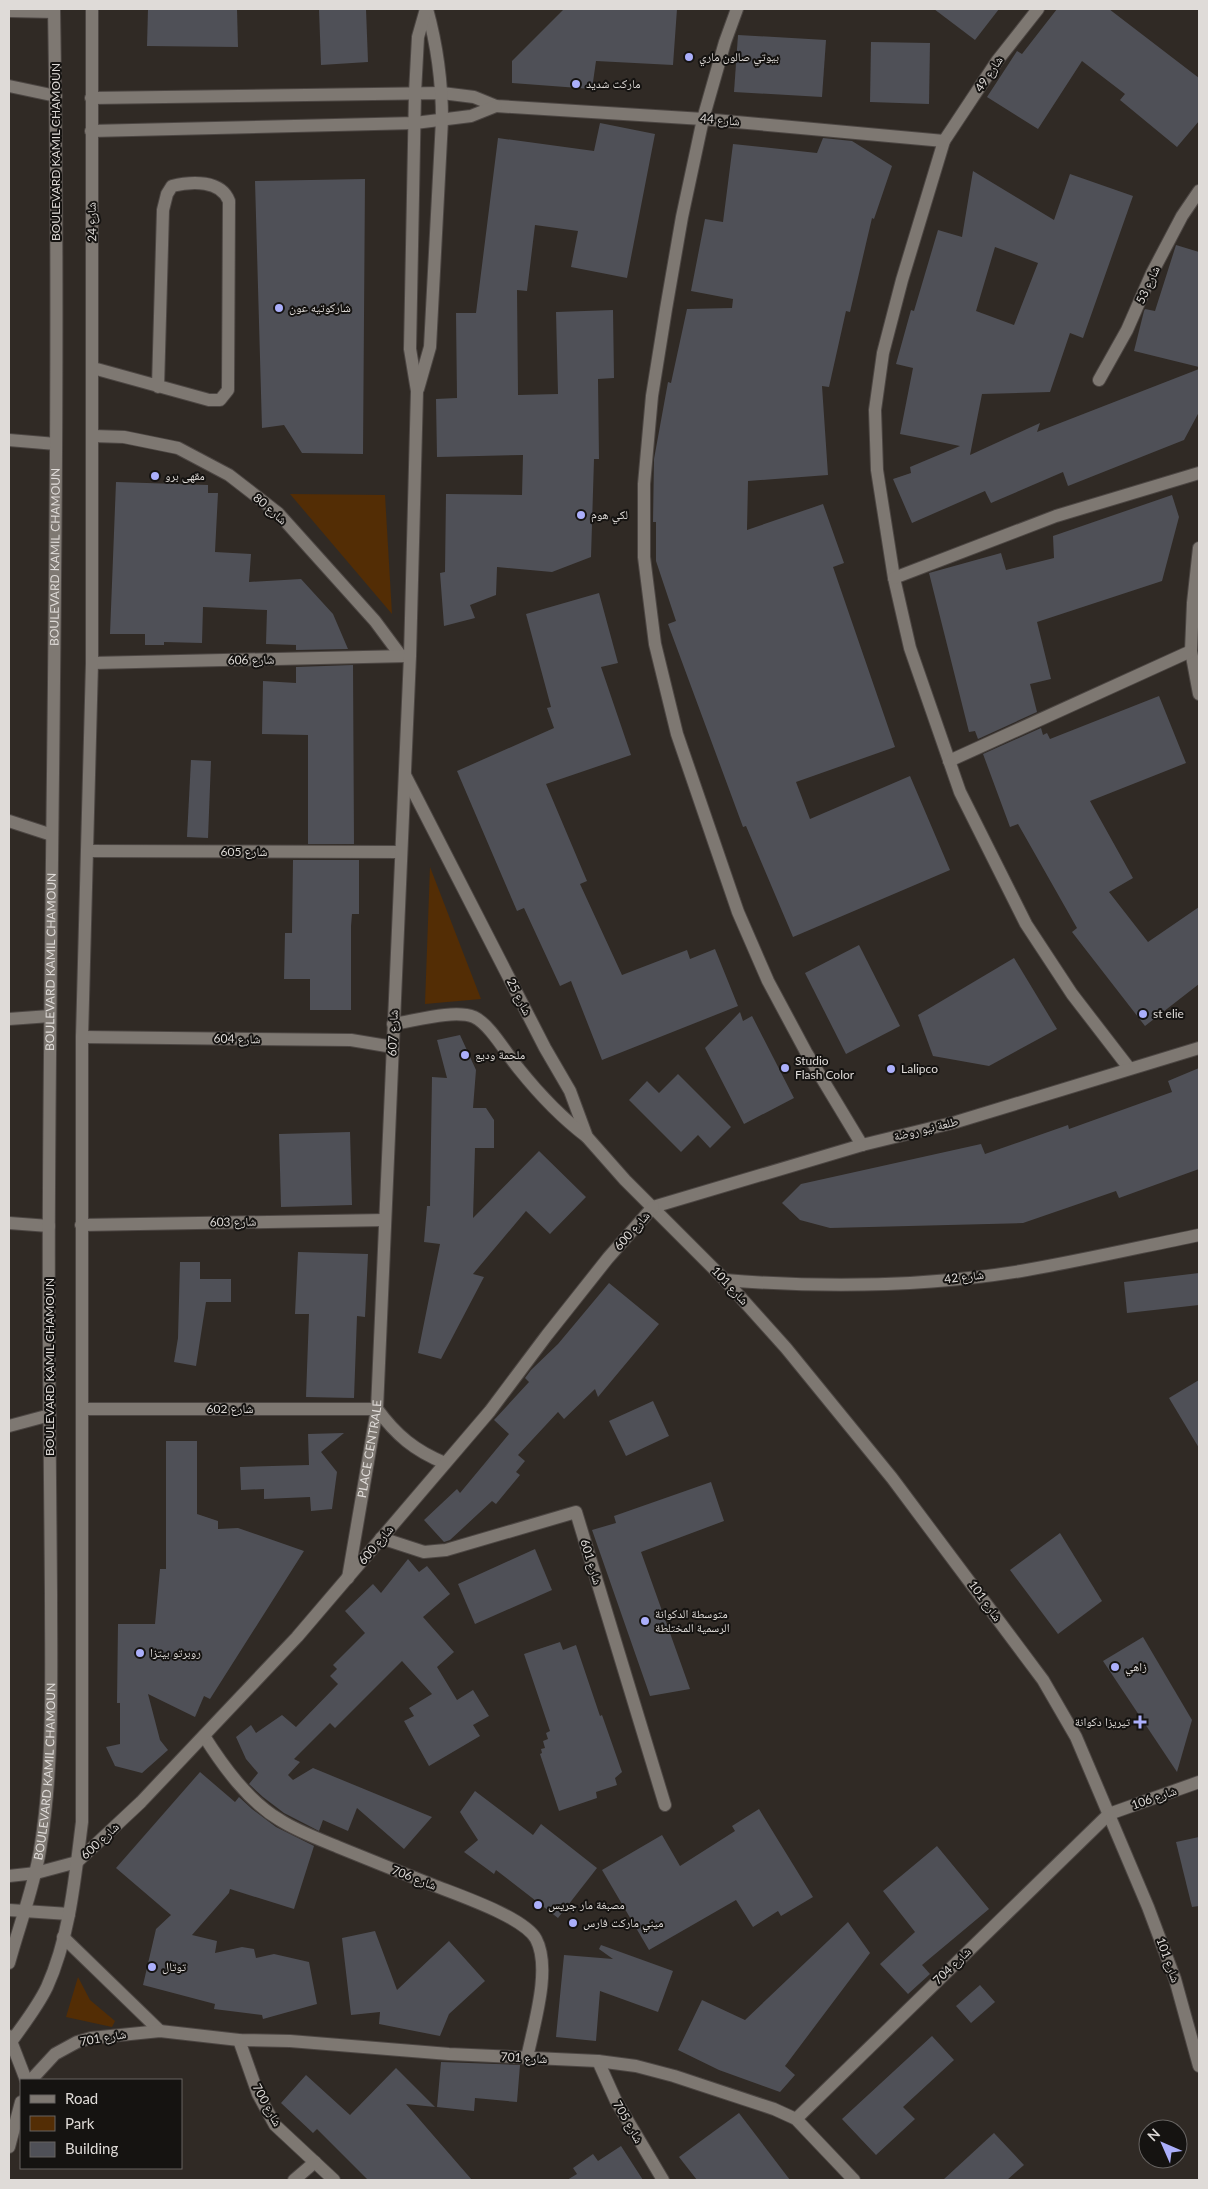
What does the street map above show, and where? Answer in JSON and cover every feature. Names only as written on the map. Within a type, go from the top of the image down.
[{"type":"street","name":"شارع 24","points":[[92,9],[93,436]]},
{"type":"street","points":[[417,391],[410,349],[415,93],[418,37],[427,9]]},
{"type":"street","points":[[417,391],[430,347],[442,120],[442,94],[434,35],[427,9]]},
{"type":"street","points":[[737,9],[724,42],[682,217],[652,396],[644,484],[644,557],[655,644],[678,734],[738,912],[768,981],[806,1052],[862,1146]]},
{"type":"street","name":"شارع 49","points":[[1038,9],[997,61],[944,141],[883,353],[875,410],[877,470],[894,578],[910,648],[960,792],[1026,924],[1072,994],[1129,1068]]},
{"type":"street","points":[[9,11],[54,10]]},
{"type":"street","name":"BOULEVARD KAMIL CHAMOUN","points":[[9,1963],[23,1911],[36,1873],[48,1790],[51,1701],[48,1226],[56,444],[56,96],[54,10]]},
{"type":"street","points":[[9,86],[56,96]]},
{"type":"street","points":[[91,98],[415,93],[474,97],[496,106]]},
{"type":"street","points":[[91,131],[415,123],[471,116],[496,106]]},
{"type":"street","name":"شارع 44","points":[[496,106],[704,119],[944,141]]},
{"type":"street","points":[[93,368],[158,387],[209,400],[220,400],[228,390],[229,201],[226,192],[216,186],[182,184],[172,186],[167,194],[163,210],[158,387]]},
{"type":"street","name":"شارع 53","points":[[1099,380],[1127,330],[1182,216],[1199,191]]},
{"type":"street","name":"شارع 607","points":[[377,1409],[401,852],[406,656],[417,391]]},
{"type":"street","points":[[26,2079],[10,2040],[34,2011],[47,1987],[63,1937],[69,1914],[77,1862],[82,1813],[82,1037],[92,663],[93,436]]},
{"type":"street","name":"شارع 80","points":[[93,436],[124,437],[178,448],[229,475],[278,513],[406,656]]},
{"type":"street","points":[[9,440],[56,444]]},
{"type":"street","points":[[894,578],[1056,516],[1199,473]]},
{"type":"street","points":[[1199,548],[1193,603],[1191,651],[1199,694]]},
{"type":"street","points":[[949,761],[1191,651]]},
{"type":"street","name":"شارع 606","points":[[92,663],[406,656]]},
{"type":"street","name":"شارع 25","points":[[404,773],[544,1048],[570,1091],[587,1137],[625,1180],[653,1207]]},
{"type":"street","points":[[9,821],[52,835]]},
{"type":"street","name":"شارع 605","points":[[87,851],[401,852]]},
{"type":"street","points":[[393,1024],[452,1015],[473,1017],[484,1024],[519,1070],[553,1107],[587,1137]]},
{"type":"street","points":[[9,1019],[50,1016]]},
{"type":"street","name":"شارع 604","points":[[82,1037],[351,1040],[392,1047]]},
{"type":"street","name":"طلعة نيو روضة","points":[[653,1207],[862,1146],[956,1122],[1199,1048]]},
{"type":"street","name":"شارع 101","points":[[653,1207],[726,1280],[786,1348],[892,1478],[1032,1666],[1076,1737],[1148,1907],[1175,1979],[1199,2066]]},
{"type":"street","name":"شارع 600","points":[[77,1862],[135,1809],[297,1637],[490,1411],[547,1334],[608,1258],[653,1207]]},
{"type":"street","name":"شارع 603","points":[[81,1225],[385,1220]]},
{"type":"street","points":[[9,1223],[48,1226]]},
{"type":"street","name":"شارع 42","points":[[726,1280],[783,1285],[843,1286],[930,1281],[1020,1271],[1199,1236]]},
{"type":"street","name":"شارع 602","points":[[82,1409],[377,1409]]},
{"type":"street","name":"PLACE CENTRALE","points":[[377,1409],[388,1425],[414,1448],[446,1463]]},
{"type":"street","name":"PLACE CENTRALE","points":[[348,1578],[377,1409]]},
{"type":"street","points":[[9,1426],[50,1415]]},
{"type":"street","name":"شارع 601","points":[[382,1538],[424,1552],[446,1550],[576,1512],[665,1805]]},
{"type":"street","name":"شارع 706","points":[[204,1736],[217,1756],[239,1783],[279,1820],[319,1839],[477,1902],[517,1921],[536,1938],[541,1951],[542,1972],[527,2058]]},
{"type":"street","name":"شارع 106","points":[[1109,1814],[1199,1782]]},
{"type":"street","name":"شارع 704","points":[[796,2119],[1109,1814]]},
{"type":"street","points":[[9,1876],[36,1873],[77,1862]]},
{"type":"street","points":[[9,1910],[69,1914]]},
{"type":"street","points":[[63,1937],[160,2031]]},
{"type":"street","name":"شارع 701","points":[[32,2079],[55,2054],[77,2042],[160,2031],[239,2040],[290,2041],[527,2058],[598,2061],[636,2066],[674,2076],[774,2109],[796,2119],[854,2180]]},
{"type":"street","name":"شارع 700","points":[[239,2040],[258,2094],[275,2125],[334,2180]]},
{"type":"street","name":"شارع 705","points":[[598,2061],[616,2101],[663,2180]]},
{"type":"street","points":[[9,2146],[20,2106]]},
{"type":"street","points":[[294,2180],[315,2162]]},
{"type":"green space","points":[[290,494],[385,495],[392,614]]},
{"type":"green space","points":[[430,867],[481,999],[425,1004]]},
{"type":"green space","points":[[78,1977],[90,2000],[115,2021],[112,2027],[66,2017]]},
{"type":"building","points":[[148,9],[237,9],[238,47],[147,46]]},
{"type":"building","points":[[319,9],[366,9],[368,62],[321,65]]},
{"type":"building","points":[[564,9],[677,9],[673,65],[596,61],[592,89],[512,83],[512,61]]},
{"type":"building","points":[[934,9],[999,9],[975,40]]},
{"type":"building","points":[[1057,9],[1109,9],[1199,78],[1199,121],[1177,147],[1120,100],[1125,94],[1082,61],[1038,129],[987,97],[1017,51],[1022,54]]},
{"type":"building","points":[[738,35],[826,40],[822,97],[734,92]]},
{"type":"building","points":[[871,42],[930,43],[929,104],[870,102]]},
{"type":"building","points":[[600,123],[655,134],[627,278],[571,267],[578,231],[535,225],[527,291],[517,290],[518,395],[558,394],[556,312],[613,310],[614,378],[598,379],[599,459],[594,459],[591,557],[552,572],[497,567],[496,595],[470,605],[475,618],[444,626],[440,573],[445,572],[446,494],[522,495],[523,455],[437,457],[436,399],[457,398],[456,313],[476,313],[498,138],[594,151]]},
{"type":"building","points":[[823,138],[852,141],[892,166],[874,219],[872,218],[850,312],[846,311],[829,387],[822,386],[828,475],[748,481],[747,530],[823,504],[844,563],[833,567],[895,747],[796,782],[810,819],[910,776],[950,870],[793,937],[746,826],[743,827],[668,624],[676,621],[656,561],[656,522],[653,522],[654,459],[668,382],[671,383],[687,309],[732,308],[733,299],[691,291],[705,219],[723,222],[733,144],[817,153]]},
{"type":"building","points":[[973,171],[1054,220],[1070,174],[1133,196],[1083,338],[1070,333],[1050,392],[982,394],[970,455],[1040,423],[1037,432],[1199,369],[1199,412],[1184,440],[1068,486],[1063,472],[991,503],[985,491],[912,523],[893,479],[911,473],[910,467],[960,446],[900,434],[913,368],[896,364],[911,310],[914,311],[938,230],[962,237]],"holes":[[[995,247],[1038,263],[1014,325],[976,311]]]},
{"type":"building","points":[[365,179],[363,454],[302,453],[284,425],[262,428],[255,181]]},
{"type":"building","points":[[1176,245],[1199,252],[1199,367],[1134,351],[1144,311],[1145,309],[1155,311]]},
{"type":"building","points":[[116,482],[208,485],[208,493],[218,493],[215,552],[251,554],[249,582],[301,579],[333,614],[348,649],[296,650],[296,645],[266,644],[267,610],[203,607],[202,643],[164,642],[164,645],[145,645],[145,634],[110,634]]},
{"type":"building","points":[[1172,495],[1179,517],[1162,581],[1037,622],[1051,679],[1030,684],[1037,712],[978,739],[975,731],[969,732],[929,573],[1001,553],[1006,570],[1054,558],[1053,536]]},
{"type":"building","points":[[599,593],[618,663],[601,667],[631,755],[546,784],[587,881],[580,884],[622,975],[687,950],[690,959],[715,949],[738,1006],[602,1060],[571,981],[560,986],[524,908],[517,911],[457,771],[554,728],[547,708],[551,707],[526,614]]},
{"type":"building","points":[[353,665],[354,844],[308,844],[308,735],[262,734],[263,681],[296,683],[296,667]]},
{"type":"building","points":[[1159,696],[1186,763],[1090,801],[1133,878],[1109,892],[1148,942],[1199,907],[1199,984],[1145,1026],[1072,932],[1077,928],[1018,824],[1010,827],[983,754],[1041,728],[1043,735],[1047,733],[1050,739]]},
{"type":"building","points":[[191,760],[211,761],[208,838],[187,837]]},
{"type":"building","points":[[293,860],[359,860],[359,914],[352,914],[351,926],[351,1010],[310,1010],[310,979],[284,979],[285,933],[292,933]]},
{"type":"building","points":[[859,945],[900,1026],[846,1054],[805,973]]},
{"type":"building","points":[[1014,958],[1057,1029],[989,1066],[933,1056],[918,1015]]},
{"type":"building","points":[[740,1012],[743,1021],[752,1016],[794,1098],[744,1124],[705,1048]]},
{"type":"building","points":[[460,1035],[476,1070],[473,1108],[486,1108],[494,1120],[494,1148],[475,1148],[473,1218],[539,1151],[586,1197],[550,1234],[526,1211],[473,1274],[484,1277],[441,1359],[418,1353],[440,1244],[424,1242],[427,1206],[430,1206],[432,1077],[447,1078],[437,1040]]},
{"type":"building","points":[[1199,1068],[1199,1169],[1119,1198],[1116,1191],[1023,1223],[830,1228],[800,1220],[782,1203],[801,1184],[981,1144],[985,1154],[1068,1125],[1069,1129],[1172,1092],[1168,1081]]},
{"type":"building","points":[[678,1074],[731,1127],[710,1148],[698,1135],[681,1152],[629,1100],[647,1081],[659,1093]]},
{"type":"building","points":[[350,1132],[352,1205],[281,1207],[279,1134]]},
{"type":"building","points":[[298,1252],[368,1254],[365,1317],[357,1316],[354,1398],[306,1397],[309,1314],[295,1314]]},
{"type":"building","points":[[180,1262],[200,1262],[200,1279],[231,1279],[231,1302],[206,1302],[196,1366],[174,1362],[178,1338]]},
{"type":"building","points":[[1199,1273],[1199,1305],[1127,1313],[1124,1282]]},
{"type":"building","points":[[609,1283],[659,1324],[598,1397],[595,1389],[564,1419],[558,1412],[518,1455],[525,1461],[516,1472],[520,1475],[496,1504],[492,1501],[450,1540],[444,1542],[424,1520],[457,1489],[460,1493],[509,1434],[494,1420],[529,1382],[525,1378],[531,1370],[558,1344]]},
{"type":"building","points":[[1199,1380],[1199,1448],[1169,1398]]},
{"type":"building","points":[[653,1401],[669,1436],[626,1456],[609,1421]]},
{"type":"building","points":[[344,1433],[321,1452],[337,1472],[332,1509],[311,1511],[310,1497],[264,1499],[264,1489],[241,1490],[240,1467],[309,1465],[308,1434]]},
{"type":"building","points":[[166,1441],[197,1441],[197,1514],[218,1521],[218,1529],[238,1528],[304,1551],[210,1699],[204,1696],[195,1717],[148,1694],[160,1740],[168,1750],[142,1773],[115,1766],[106,1747],[120,1744],[120,1703],[117,1703],[118,1624],[155,1624],[160,1569],[166,1569]]},
{"type":"building","name":"متوسطة الدكوانة الرسمية المختلطة","points":[[711,1482],[724,1521],[641,1552],[690,1689],[650,1696],[592,1530],[616,1523],[614,1516]]},
{"type":"building","points":[[1060,1533],[1102,1601],[1058,1634],[1010,1570]]},
{"type":"building","points":[[535,1549],[552,1590],[475,1624],[458,1584]]},
{"type":"building","points":[[408,1559],[419,1572],[427,1566],[450,1594],[423,1617],[454,1652],[437,1667],[457,1700],[473,1690],[489,1716],[473,1725],[480,1736],[429,1766],[404,1721],[414,1716],[409,1708],[432,1694],[402,1661],[335,1728],[330,1723],[294,1759],[300,1762],[288,1775],[293,1780],[313,1768],[432,1817],[404,1849],[357,1808],[348,1831],[323,1820],[319,1831],[284,1813],[249,1784],[258,1773],[246,1759],[236,1737],[251,1725],[256,1733],[282,1715],[296,1727],[338,1684],[330,1676],[337,1669],[333,1665],[365,1633],[345,1611],[373,1584],[381,1593]]},
{"type":"building","points":[[1143,1637],[1192,1720],[1177,1772],[1103,1661]]},
{"type":"building","points":[[560,1642],[563,1650],[576,1645],[600,1716],[602,1715],[622,1772],[615,1778],[617,1785],[596,1792],[597,1798],[559,1811],[540,1754],[542,1753],[541,1749],[545,1748],[543,1741],[548,1739],[546,1733],[550,1731],[524,1654]]},
{"type":"building","points":[[200,1772],[235,1802],[239,1797],[276,1827],[314,1846],[294,1909],[230,1889],[229,1893],[192,1935],[217,1941],[215,1953],[242,1947],[254,1949],[256,1958],[274,1954],[309,1962],[317,2004],[263,2019],[262,2015],[214,2009],[215,2004],[143,1985],[156,1929],[171,1915],[116,1868]]},
{"type":"building","points":[[475,1791],[533,1835],[541,1824],[597,1868],[558,1918],[496,1870],[494,1874],[464,1852],[478,1840],[460,1812]]},
{"type":"building","points":[[759,1809],[813,1897],[781,1916],[778,1911],[753,1927],[736,1900],[649,1950],[602,1870],[662,1835],[680,1866],[735,1831],[732,1826]]},
{"type":"building","points":[[1199,1837],[1199,1906],[1192,1907],[1176,1842]]},
{"type":"building","points":[[937,1846],[989,1909],[922,1965],[930,1974],[908,1994],[880,1964],[915,1932],[883,1891]]},
{"type":"building","points":[[848,1922],[870,1953],[785,2066],[795,2075],[780,2092],[719,2070],[678,2050],[702,2000],[745,2020]]},
{"type":"building","points":[[375,1931],[397,1990],[449,1941],[485,1981],[449,2014],[440,2036],[379,2024],[380,2012],[351,2015],[342,1938]]},
{"type":"building","points":[[601,1945],[673,1971],[658,2012],[600,1991],[596,2041],[556,2037],[564,1955],[613,1959],[599,1949]]},
{"type":"building","points":[[980,1985],[995,2002],[971,2023],[956,2006]]},
{"type":"building","points":[[932,2036],[954,2060],[903,2107],[915,2119],[876,2155],[842,2119]]},
{"type":"building","points":[[441,2062],[520,2065],[517,2102],[475,2098],[474,2111],[437,2107]]},
{"type":"building","points":[[396,2068],[435,2107],[406,2104],[472,2180],[368,2180],[317,2129],[313,2133],[281,2103],[306,2075],[350,2115]]},
{"type":"building","points":[[739,2113],[790,2180],[697,2180],[679,2157]]},
{"type":"building","points":[[994,2133],[1024,2165],[1007,2180],[943,2180]]},
{"type":"building","points":[[621,2146],[643,2180],[567,2180],[577,2174],[573,2168],[593,2154],[598,2161]]},
{"type":"place","name":"بيوتي صالون ماري","points":[[689,57]]},
{"type":"place","name":"ماركت شديد","points":[[576,84]]},
{"type":"place","name":"شاركوتيه عون","points":[[279,308]]},
{"type":"place","name":"مقهى برو","points":[[155,476]]},
{"type":"place","name":"لكي هوم","points":[[581,515]]},
{"type":"place","name":"st elie","points":[[1143,1014]]},
{"type":"place","name":"ملحمة وديع","points":[[465,1055]]},
{"type":"place","name":"Studio Flash Color","points":[[785,1068]]},
{"type":"place","name":"Lalipco","points":[[891,1069]]},
{"type":"place","name":"متوسطة الدكوانة الرسمية المختلطة","points":[[645,1621]]},
{"type":"place","name":"روبرتو بيتزا","points":[[140,1653]]},
{"type":"place","name":"زاهي","points":[[1115,1667]]},
{"type":"place","name":"تيريزا دكوانة","points":[[1140,1722]]},
{"type":"place","name":"مصبغة مار جريس","points":[[538,1905]]},
{"type":"place","name":"ميني ماركت فارس","points":[[573,1923]]},
{"type":"place","name":"توتال","points":[[152,1967]]}]
